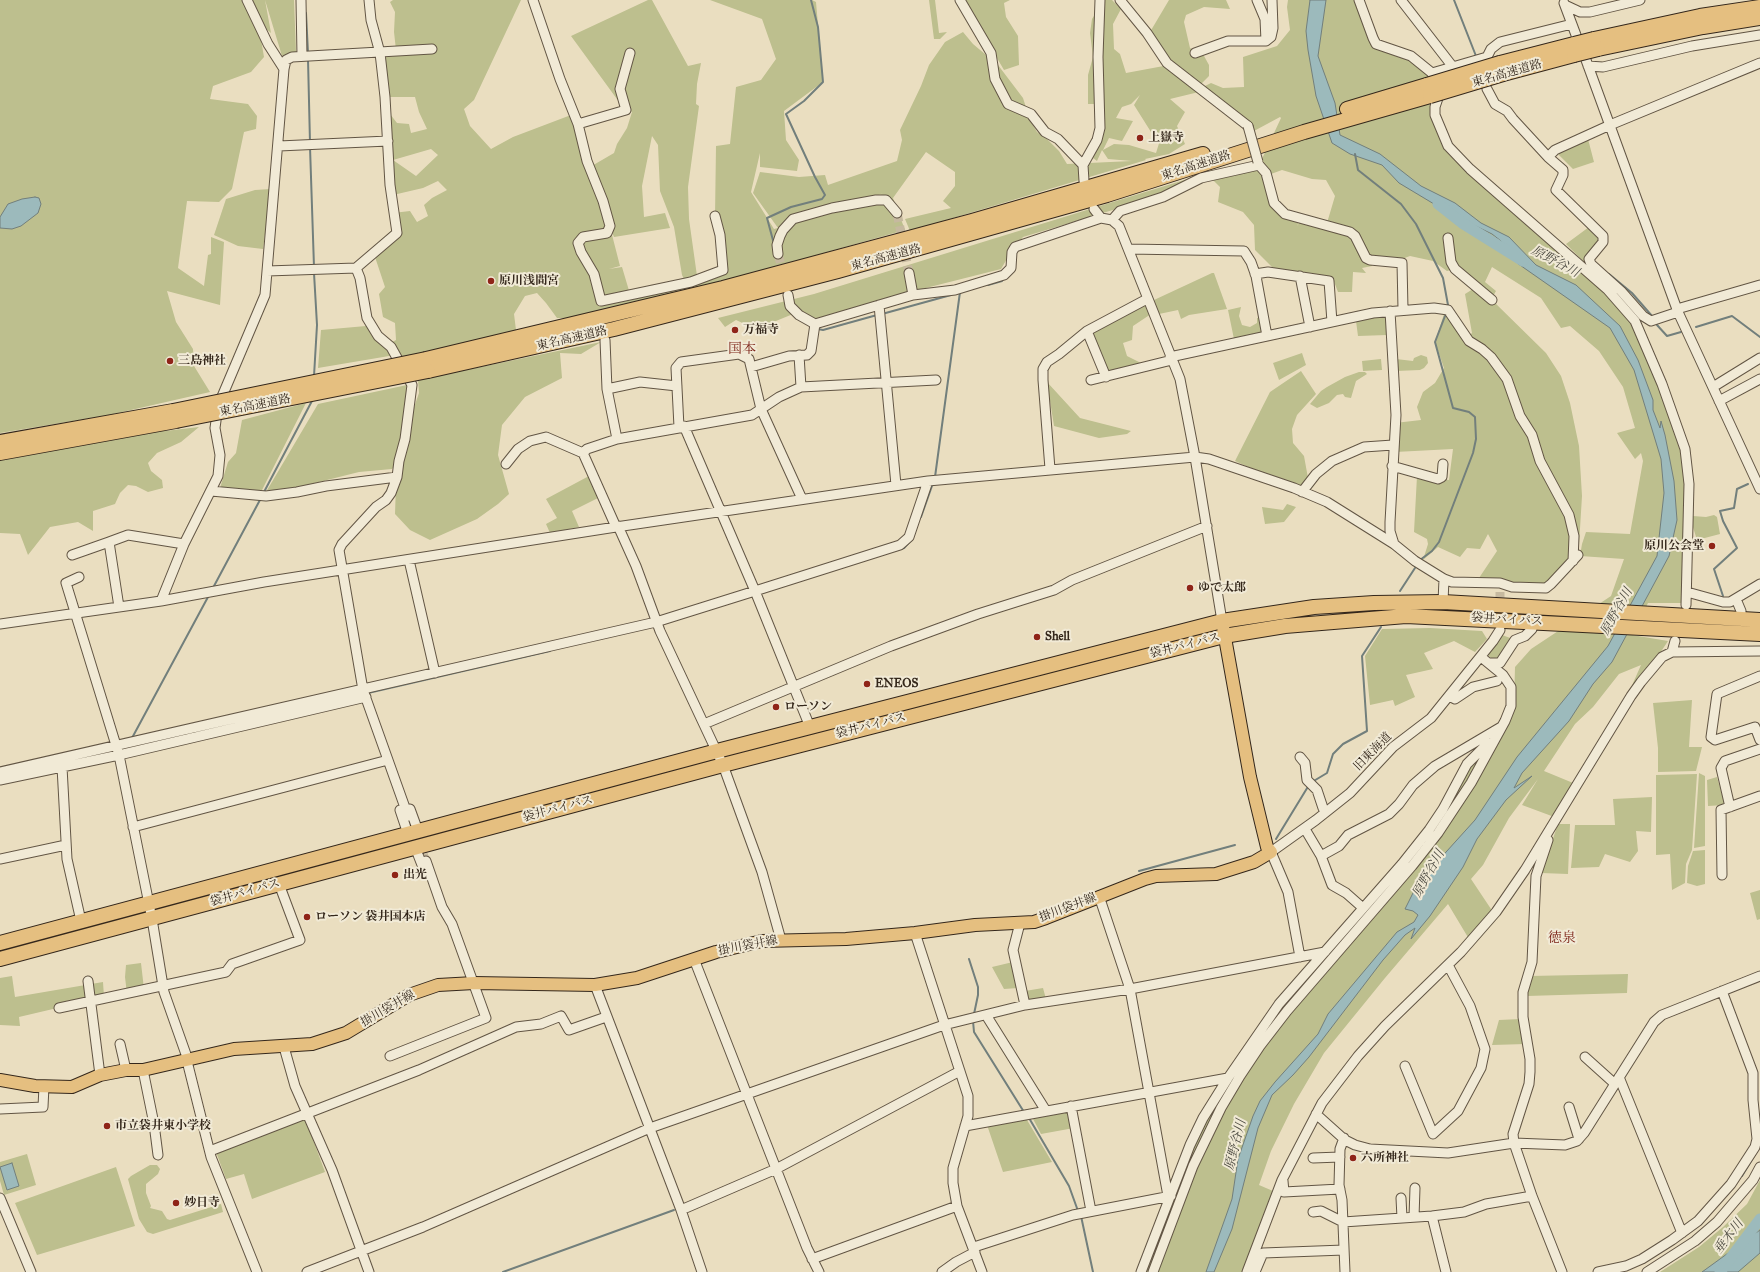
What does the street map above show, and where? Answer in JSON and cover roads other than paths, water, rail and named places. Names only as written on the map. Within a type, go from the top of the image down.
[{"type":"highway","name":"東名高速道路","points":[[0,453],[427,365],[843,256],[1303,128],[1360,111],[1430,84],[1580,52],[1596,44],[1700,16],[1760,6]]},
{"type":"highway","name":"東名高速道路","points":[[1596,44],[1760,18]]},
{"type":"highway","name":"東名高速道路","points":[[0,442],[174,416]]},
{"type":"highway","name":"袋井バイパス","points":[[0,943],[717,751],[1222,621],[1314,607],[1374,603],[1442,602],[1760,620]]},
{"type":"highway","name":"袋井バイパス","points":[[0,959],[723,764],[1224,636],[1286,626],[1406,616],[1533,621],[1760,634]]},
{"type":"main road","points":[[1222,621],[1250,777],[1267,847],[1270,852]]},
{"type":"main road","name":"掛川袋井線","points":[[0,1080],[44,1086],[72,1087],[100,1075],[126,1070],[143,1070],[234,1050],[312,1044],[346,1034],[409,995],[438,985],[474,983],[594,985],[637,978],[744,944],[781,940],[846,939],[915,933],[975,925],[1020,923],[1046,918],[1145,879],[1156,876],[1209,875],[1224,872],[1254,862],[1270,852]]},
{"type":"street","points":[[247,0],[268,44],[284,69]]},
{"type":"street","points":[[301,0],[306,57]]},
{"type":"street","points":[[268,271],[356,268],[397,233],[390,185],[386,101],[380,53],[371,20],[369,0]]},
{"type":"street","points":[[533,0],[560,79],[578,124],[589,167],[603,202],[610,226],[607,233],[583,237],[578,243],[581,252],[594,274],[601,301],[691,282],[723,270],[720,235],[715,216]]},
{"type":"street","points":[[960,0],[991,53],[995,79],[1008,104],[1031,114],[1045,132],[1058,139],[1083,165]]},
{"type":"street","points":[[1084,182],[1083,165],[1097,140],[1100,128],[1098,57],[1100,0]]},
{"type":"street","points":[[1120,0],[1147,33],[1167,63],[1248,126],[1258,163],[1266,173],[1274,203],[1286,214],[1350,232],[1355,236],[1366,258],[1370,260],[1402,263],[1403,309]]},
{"type":"street","points":[[1257,0],[1265,19],[1266,41]]},
{"type":"street","points":[[1195,53],[1228,41],[1266,41],[1271,36],[1273,28],[1272,0]]},
{"type":"street","points":[[1359,0],[1376,44],[1411,56],[1430,84],[1436,85],[1438,98],[1435,107],[1435,115],[1448,146],[1470,168],[1607,289],[1635,321],[1648,348],[1685,449],[1690,484],[1686,605]]},
{"type":"street","points":[[1401,0],[1453,67]]},
{"type":"street","points":[[1564,3],[1588,16],[1640,0]]},
{"type":"street","points":[[1564,3],[1580,52],[1610,125],[1678,310],[1760,489]]},
{"type":"street","points":[[1430,84],[1453,67],[1476,62],[1487,57],[1491,49],[1500,42],[1572,24]]},
{"type":"street","points":[[1580,52],[1603,67],[1692,46],[1760,35]]},
{"type":"street","points":[[161,601],[184,544],[218,476],[220,464],[215,428],[218,406],[265,295],[286,60],[292,57],[432,49]]},
{"type":"street","points":[[578,124],[626,110],[620,89],[630,53]]},
{"type":"street","points":[[1548,157],[1555,150],[1610,125],[1760,63]]},
{"type":"street","points":[[1487,89],[1495,104],[1507,111],[1548,157],[1563,170],[1563,175],[1556,190],[1603,236],[1603,242],[1589,259],[1591,264],[1621,291],[1643,316],[1651,321],[1678,310],[1760,285]]},
{"type":"street","points":[[279,146],[388,141]]},
{"type":"street","points":[[1112,220],[1120,211],[1163,197],[1201,178],[1258,163]]},
{"type":"street","points":[[778,254],[777,245],[780,236],[783,230],[793,219],[832,208],[876,200],[886,200],[897,213]]},
{"type":"street","points":[[1094,209],[1101,218]]},
{"type":"street","points":[[788,295],[790,306],[799,315],[814,324],[913,295],[955,290],[1004,274],[1011,268],[1012,252],[1015,247],[1101,218],[1112,220],[1119,226],[1129,249],[1147,299],[1180,379],[1207,526],[1222,621]]},
{"type":"street","points":[[1448,238],[1451,262],[1455,269],[1492,300]]},
{"type":"street","points":[[1129,249],[1244,251],[1251,262],[1255,274],[1267,336]]},
{"type":"street","points":[[356,268],[360,278],[367,318],[378,336],[391,348],[412,385],[412,395],[407,414],[405,439],[399,461],[397,477],[386,500],[376,507],[342,544],[339,550],[365,693],[408,816]]},
{"type":"street","points":[[1255,274],[1268,272],[1329,281],[1332,322]]},
{"type":"street","points":[[909,274],[913,295]]},
{"type":"street","points":[[1300,276],[1310,327]]},
{"type":"street","points":[[1050,469],[1044,369],[1047,362],[1087,331],[1147,299]]},
{"type":"street","points":[[879,305],[896,485]]},
{"type":"street","points":[[0,624],[161,601],[721,510],[896,485],[932,480],[1195,457],[1209,459],[1327,502],[1394,544],[1415,561],[1444,579],[1452,582],[1500,588],[1546,588],[1576,558],[1574,536],[1569,515],[1540,461],[1535,444],[1520,416],[1502,370],[1482,349],[1469,341],[1448,310],[1434,308],[1403,309],[1332,322],[1171,358],[1091,380]]},
{"type":"street","points":[[1390,311],[1396,415],[1393,445],[1390,531],[1394,544]]},
{"type":"street","points":[[751,367],[799,355],[807,355],[811,351],[814,324]]},
{"type":"street","points":[[1087,331],[1106,377]]},
{"type":"street","points":[[605,340],[607,388],[617,439]]},
{"type":"street","points":[[802,499],[761,409],[749,360],[739,354],[681,362],[676,368],[681,427],[721,510],[810,727]]},
{"type":"street","points":[[799,355],[800,387]]},
{"type":"street","points":[[1713,387],[1760,358]]},
{"type":"street","points":[[1719,401],[1760,379]]},
{"type":"street","points":[[583,453],[587,449],[617,439],[752,415],[779,397],[800,387],[936,380]]},
{"type":"street","points":[[607,388],[640,382],[677,386]]},
{"type":"street","points":[[506,464],[518,449],[530,441],[546,436],[583,453],[636,566],[656,622],[723,764],[762,872],[781,940]]},
{"type":"street","points":[[1302,492],[1316,474],[1332,461],[1364,447],[1393,445]]},
{"type":"street","points":[[1392,466],[1438,478],[1442,477],[1443,464]]},
{"type":"street","points":[[211,491],[263,496],[397,477]]},
{"type":"street","points":[[0,772],[117,750],[365,693],[435,672],[656,622],[756,594],[900,545],[909,537],[932,480]]},
{"type":"street","points":[[704,724],[891,646],[978,614],[1054,590],[1072,580],[1207,526]]},
{"type":"street","points":[[72,555],[128,535],[184,544]]},
{"type":"street","points":[[109,542],[119,607]]},
{"type":"street","points":[[409,560],[435,672]]},
{"type":"street","points":[[79,577],[66,584],[117,750],[152,919],[166,1003],[188,1061],[210,1151],[257,1272]]},
{"type":"street","points":[[1442,602],[1444,579]]},
{"type":"street","points":[[1687,592],[1723,602],[1730,602],[1760,584]]},
{"type":"street","points":[[1736,598],[1741,611],[1741,618]]},
{"type":"street","points":[[1485,660],[1500,663],[1511,644],[1532,629],[1533,621]]},
{"type":"street","name":"旧東海道","points":[[1270,852],[1305,829],[1350,793],[1393,747],[1431,718],[1449,696],[1485,660],[1500,630]]},
{"type":"street","points":[[1672,652],[1675,641]]},
{"type":"street","points":[[1247,1272],[1283,1177],[1322,1103],[1362,1051],[1385,1026],[1479,933],[1496,912],[1552,827],[1630,696],[1662,657],[1672,652],[1760,650]]},
{"type":"street","points":[[1153,1272],[1193,1166],[1221,1108],[1240,1076],[1260,1046],[1287,1011],[1412,866],[1438,833],[1471,783],[1502,726],[1511,706],[1511,687],[1503,675],[1485,660]]},
{"type":"street","points":[[1760,676],[1717,694],[1711,737],[1715,740],[1756,727],[1760,740]]},
{"type":"street","points":[[1449,696],[1455,699],[1473,687],[1497,681]]},
{"type":"street","points":[[0,780],[62,767],[117,750],[130,743],[365,693]]},
{"type":"street","points":[[1321,856],[1339,846],[1348,835],[1388,815],[1399,804],[1413,785],[1435,766],[1502,726]]},
{"type":"street","points":[[1141,1272],[1169,1196],[1190,1145],[1203,1118],[1228,1078],[1279,1004],[1402,864],[1429,830],[1444,809],[1467,764],[1497,735]]},
{"type":"street","points":[[1730,807],[1721,768],[1725,761],[1760,749]]},
{"type":"street","points":[[1300,757],[1305,762],[1307,780],[1317,790],[1323,808],[1326,812]]},
{"type":"street","points":[[133,827],[388,760]]},
{"type":"street","points":[[62,767],[67,859],[82,921]]},
{"type":"street","points":[[393,773],[390,781],[413,832]]},
{"type":"street","points":[[1722,875],[1721,810],[1760,796]]},
{"type":"street","points":[[1552,827],[1536,876],[1532,962],[1523,992],[1522,1002],[1530,1059],[1529,1084],[1513,1134],[1514,1143],[1532,1196],[1562,1272]]},
{"type":"street","points":[[1305,829],[1321,856],[1332,885],[1346,893],[1363,908]]},
{"type":"street","points":[[0,859],[66,845]]},
{"type":"street","points":[[420,846],[447,908],[446,913]]},
{"type":"street","points":[[1270,852],[1288,892],[1300,957]]},
{"type":"street","points":[[390,1056],[486,1018],[452,924],[446,913],[426,861]]},
{"type":"street","points":[[59,1008],[163,987],[226,972],[232,964],[300,940],[279,884]]},
{"type":"street","points":[[1099,896],[1130,989],[1169,1196]]},
{"type":"street","points":[[1020,923],[1013,950],[1026,1005]]},
{"type":"street","points":[[915,933],[968,1096],[969,1107],[953,1168],[953,1183],[957,1206],[982,1272]]},
{"type":"street","points":[[307,1272],[362,1252],[650,1128],[944,1025],[1026,1005],[1130,989],[1324,952]]},
{"type":"street","points":[[694,959],[745,1094],[812,1259],[819,1272]]},
{"type":"street","points":[[1405,1066],[1433,1134],[1458,1111],[1481,1068],[1485,1050],[1470,1006],[1448,965]]},
{"type":"street","points":[[1316,1114],[1344,1138],[1355,1145],[1370,1149],[1421,1153],[1468,1152],[1514,1143],[1565,1145],[1577,1142],[1654,1022],[1662,1015],[1760,976]]},
{"type":"street","points":[[88,981],[100,1075]]},
{"type":"street","points":[[594,985],[681,1210],[702,1272]]},
{"type":"street","points":[[1598,1272],[1626,1266],[1642,1259],[1682,1233],[1712,1207],[1753,1152],[1757,1139],[1753,1100],[1753,1073],[1722,991]]},
{"type":"street","points":[[986,1015],[1046,1111]]},
{"type":"street","points":[[210,1151],[419,1070],[516,1027],[541,1024],[561,1016],[569,1030],[606,1017]]},
{"type":"street","points":[[120,1044],[126,1070]]},
{"type":"street","points":[[284,1047],[295,1086],[332,1170],[369,1272]]},
{"type":"street","points":[[1585,1057],[1617,1081],[1682,1233]]},
{"type":"street","points":[[143,1070],[154,1124],[158,1155]]},
{"type":"street","points":[[681,1210],[776,1169],[960,1071]]},
{"type":"street","points":[[965,1126],[1228,1078]]},
{"type":"street","points":[[0,1109],[43,1108],[44,1086]]},
{"type":"street","points":[[1072,1106],[1091,1210]]},
{"type":"street","points":[[1569,1106],[1579,1139]]},
{"type":"street","points":[[1344,1138],[1340,1157],[1340,1189],[1345,1272]]},
{"type":"street","points":[[1313,1158],[1340,1157]]},
{"type":"street","points":[[1647,1272],[1695,1241],[1717,1222],[1753,1180],[1760,1167]]},
{"type":"street","points":[[1283,1177],[1284,1192],[1340,1189]]},
{"type":"street","points":[[1414,1217],[1415,1188]]},
{"type":"street","points":[[942,1272],[974,1250],[1091,1210],[1169,1196]]},
{"type":"street","points":[[1313,1212],[1321,1211],[1343,1222],[1432,1216],[1464,1212],[1486,1204],[1532,1196]]},
{"type":"street","points":[[0,1198],[3,1215],[31,1272]]},
{"type":"street","points":[[1401,1198],[1402,1218]]},
{"type":"street","points":[[812,1259],[957,1206]]},
{"type":"street","points":[[1432,1216],[1446,1272]]},
{"type":"street","points":[[1255,1272],[1263,1253],[1344,1250]]},
{"type":"water","points":[[1310,0],[1326,0],[1318,56],[1335,103],[1340,135],[1380,154],[1421,186],[1455,203],[1481,223],[1509,237],[1536,265],[1576,285],[1620,326],[1638,360],[1653,400],[1653,410],[1660,428],[1661,421],[1674,481],[1677,520],[1669,556],[1612,662],[1593,684],[1569,721],[1522,773],[1514,788],[1532,776],[1506,800],[1477,839],[1463,867],[1430,916],[1411,939],[1415,928],[1405,935],[1383,960],[1309,1057],[1272,1095],[1258,1128],[1232,1229],[1214,1272],[1206,1272],[1232,1199],[1238,1159],[1253,1116],[1260,1101],[1318,1034],[1328,1014],[1397,932],[1414,922],[1418,915],[1413,911],[1405,909],[1418,883],[1475,820],[1517,757],[1608,646],[1657,556],[1664,493],[1661,459],[1634,370],[1610,328],[1517,263],[1501,241],[1492,234],[1449,213],[1399,183],[1382,165],[1350,154],[1332,143],[1316,96],[1308,50],[1306,31]]},
{"type":"water","points":[[35,197],[39,198],[41,204],[38,213],[21,226],[12,229],[0,228],[0,217],[8,204],[22,199]]},
{"type":"water","points":[[12,1163],[19,1186],[7,1190],[0,1167]]},
{"type":"water","points":[[1760,1230],[1760,1253],[1738,1272],[1702,1272]]},
{"type":"waterway","points":[[774,244],[767,218],[791,207],[822,199],[825,195],[815,177],[786,114],[804,101],[823,82],[818,27],[811,0]]},
{"type":"waterway","points":[[1454,0],[1476,56]]},
{"type":"waterway","points":[[306,13],[308,53]]},
{"type":"waterway","points":[[308,59],[310,143]]},
{"type":"waterway","points":[[310,147],[314,267]]},
{"type":"waterway","points":[[1355,154],[1358,170],[1401,204],[1416,224],[1443,278],[1448,305]]},
{"type":"waterway","name":"原野谷川","points":[[1438,204],[1462,223],[1523,261]]},
{"type":"waterway","points":[[314,273],[317,325],[314,376]]},
{"type":"waterway","points":[[1609,274],[1632,293],[1652,316]]},
{"type":"waterway","points":[[988,285],[1002,281]]},
{"type":"waterway","points":[[935,477],[960,292]]},
{"type":"waterway","points":[[882,314],[951,295]]},
{"type":"waterway","points":[[818,329],[823,330],[877,315]]},
{"type":"waterway","points":[[1420,560],[1432,551],[1439,542],[1473,453],[1476,439],[1475,417],[1469,412],[1453,408],[1435,342],[1445,316]]},
{"type":"waterway","points":[[1696,327],[1732,316],[1760,337]]},
{"type":"waterway","points":[[1657,325],[1667,336],[1681,332]]},
{"type":"waterway","points":[[264,492],[313,399]]},
{"type":"waterway","points":[[921,517],[933,483]]},
{"type":"waterway","points":[[1723,596],[1714,569],[1737,548],[1723,521],[1720,511],[1734,508],[1737,489],[1748,484]]},
{"type":"waterway","points":[[214,586],[261,498]]},
{"type":"waterway","points":[[900,549],[904,548],[913,538]]},
{"type":"waterway","points":[[1400,591],[1415,568]]},
{"type":"waterway","points":[[132,738],[208,597]]},
{"type":"waterway","points":[[1312,782],[1327,773],[1333,754],[1343,744],[1367,731],[1362,656],[1381,627]]},
{"type":"waterway","points":[[368,693],[550,651]]},
{"type":"waterway","points":[[120,750],[229,725]]},
{"type":"waterway","points":[[95,756],[116,751]]},
{"type":"waterway","points":[[1276,839],[1309,785]]},
{"type":"waterway","points":[[1139,871],[1235,845]]},
{"type":"waterway","points":[[969,959],[978,987],[974,1014]]},
{"type":"waterway","points":[[973,1021],[974,1032],[1024,1112]]},
{"type":"waterway","points":[[1029,1118],[1069,1186],[1078,1211]]},
{"type":"waterway","points":[[1742,1176],[1760,1146]]},
{"type":"waterway","points":[[503,1272],[674,1210]]},
{"type":"waterway","points":[[1081,1216],[1093,1272]]},
{"type":"waterway","name":"垂木川","points":[[1720,1272],[1760,1219]]},
{"type":"tunnel","points":[[897,213],[909,273]]},
{"type":"tunnel","points":[[778,254],[784,276]]},
{"type":"tunnel","points":[[1500,592],[1500,611]]},
{"type":"tunnel","points":[[418,842],[426,861]]},
{"type":"place","name":"上嶽寺","points":[[1140,138]]},
{"type":"place","name":"原川浅間宮","points":[[491,281]]},
{"type":"place","name":"万福寺","points":[[735,330]]},
{"type":"place","name":"三島神社","points":[[170,361]]},
{"type":"place","name":"原川公会堂","points":[[1712,546]]},
{"type":"place","name":"ゆで太郎","points":[[1190,588]]},
{"type":"place","name":"Shell","points":[[1037,637]]},
{"type":"place","name":"ENEOS","points":[[867,684]]},
{"type":"place","name":"ローソン","points":[[776,707]]},
{"type":"place","name":"出光","points":[[395,875]]},
{"type":"place","name":"ローソン 袋井国本店","points":[[307,917]]},
{"type":"place","name":"市立袋井東小学校","points":[[107,1126]]},
{"type":"place","name":"六所神社","points":[[1353,1158]]},
{"type":"place","name":"妙日寺","points":[[176,1203]]},
{"type":"district","name":"国本","points":[[742,350]]},
{"type":"district","name":"徳泉","points":[[1562,939]]}]
